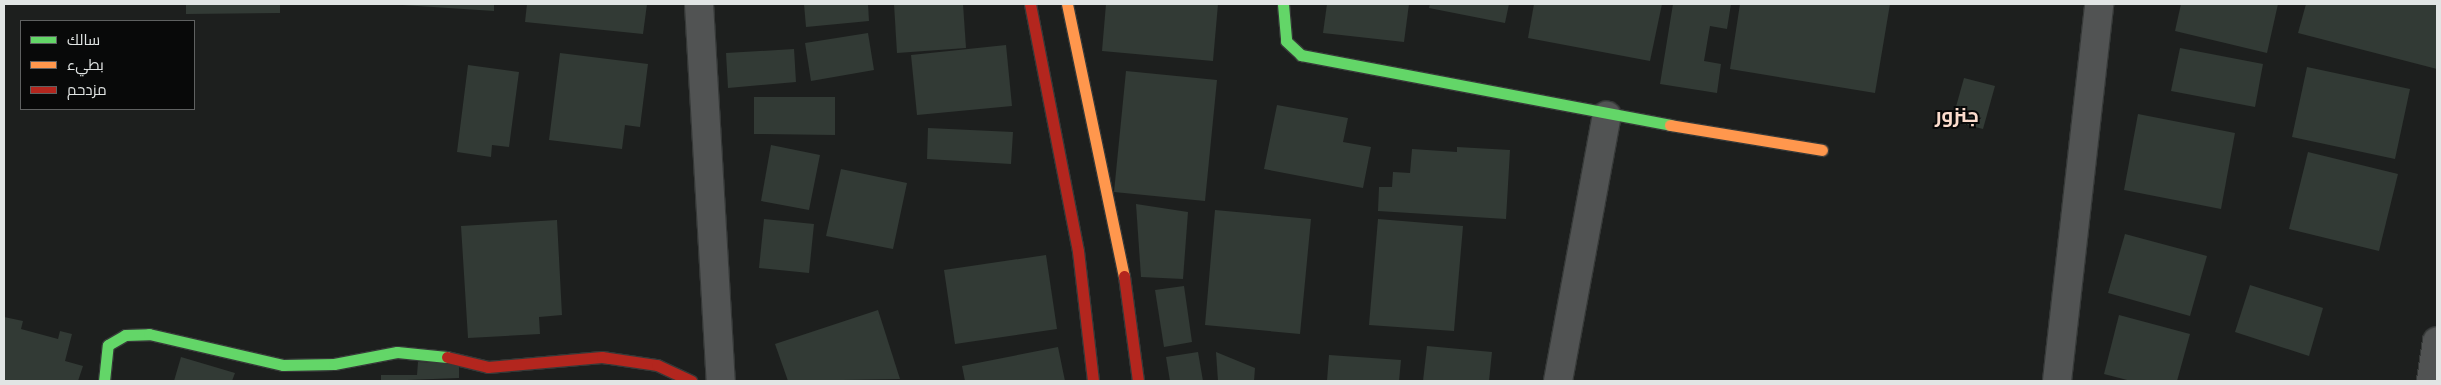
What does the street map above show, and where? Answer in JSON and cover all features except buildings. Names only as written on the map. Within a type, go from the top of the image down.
[{"type":"street","points":[[700,4],[721,381]]},
{"type":"street","points":[[1030,4],[1078,251],[1093,381]]},
{"type":"street","points":[[1067,4],[1107,185],[1132,317],[1138,381]]},
{"type":"street","points":[[1283,4],[1286,41],[1301,55],[1607,115],[1822,150]]},
{"type":"street","points":[[2057,381],[2099,4]]},
{"type":"street","points":[[1558,381],[1607,115]]},
{"type":"street","points":[[104,381],[108,345],[125,335],[149,334],[283,365],[334,364],[397,352],[425,352],[488,367],[602,357],[658,365],[692,381]]},
{"type":"street","points":[[2431,381],[2437,341]]},
{"type":"traffic: fast","points":[[1283,4],[1286,41],[1301,55],[1670,125]]},
{"type":"traffic: fast","points":[[104,381],[108,345],[125,335],[149,334],[283,365],[334,364],[397,352],[447,357]]},
{"type":"traffic: slow","points":[[1067,4],[1124,276]]},
{"type":"traffic: slow","points":[[1670,125],[1822,150]]},
{"type":"traffic: jam","points":[[1030,4],[1078,251],[1093,381]]},
{"type":"traffic: jam","points":[[1124,276],[1138,381]]},
{"type":"traffic: jam","points":[[447,357],[488,367],[602,357],[657,365],[692,381]]},
{"type":"district","name":"جنزور","points":[[1957,115]]}]
